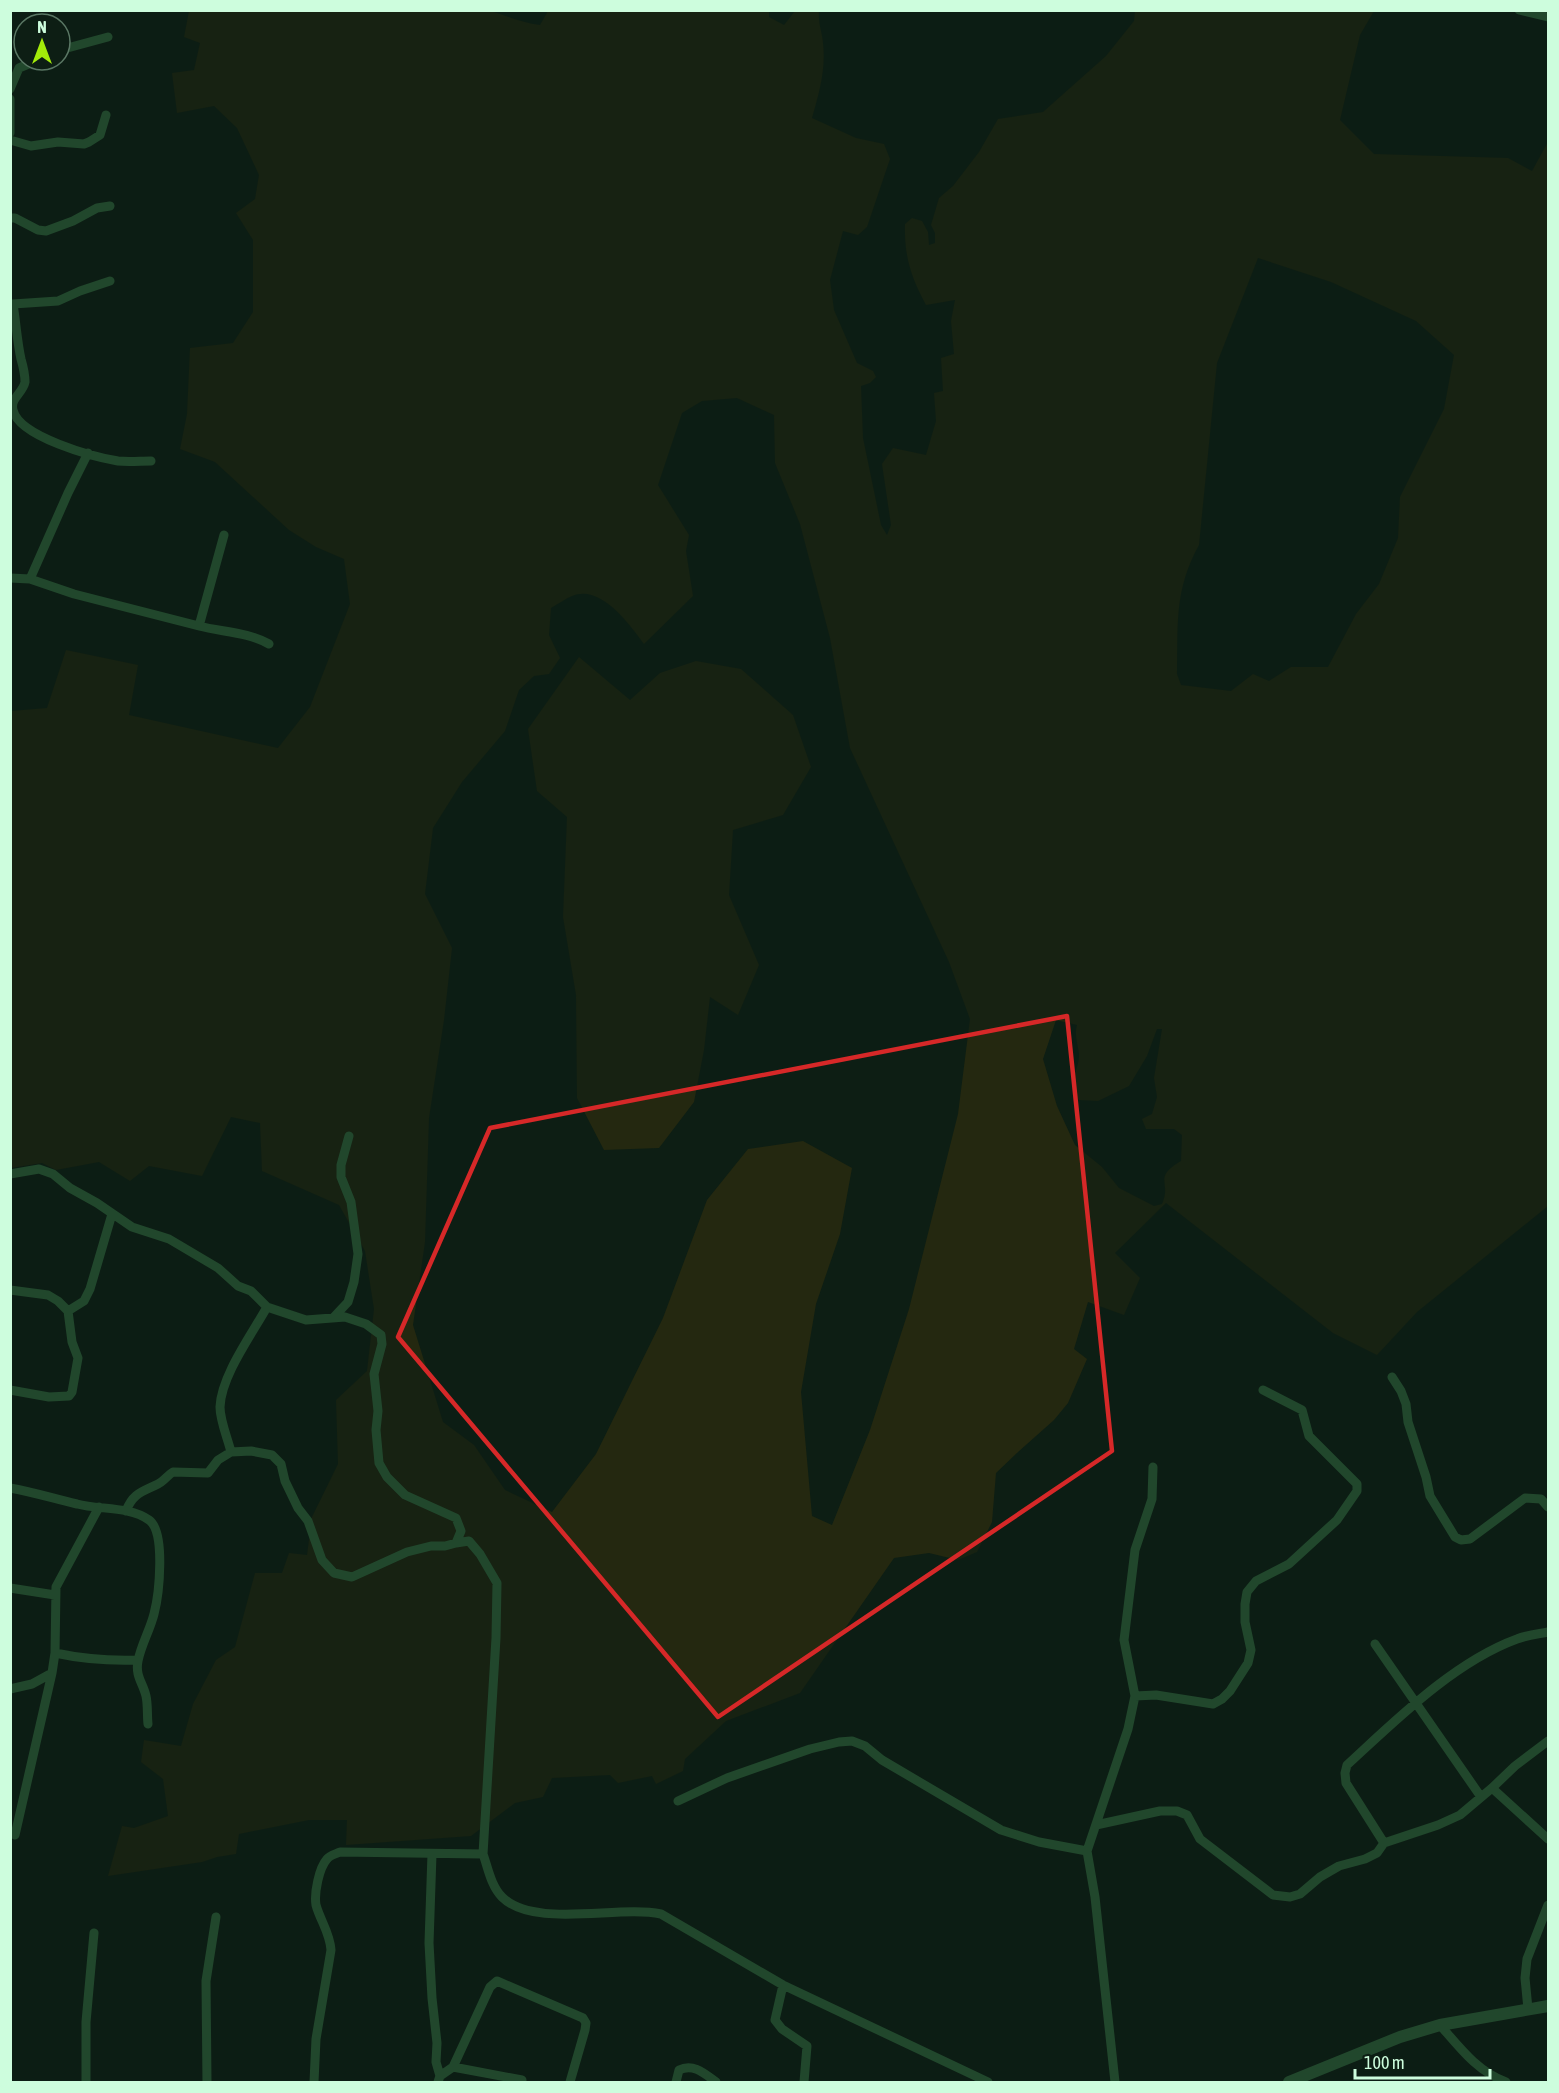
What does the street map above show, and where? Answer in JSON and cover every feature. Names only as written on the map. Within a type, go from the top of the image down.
[{"type":"street","points":[[1519,10],[1548,16]]},
{"type":"street","points":[[72,47],[108,37]]},
{"type":"street","points":[[10,89],[18,72]]},
{"type":"street","points":[[10,99],[10,133]]},
{"type":"street","points":[[10,140],[31,146],[58,142],[84,144],[100,135],[106,115]]},
{"type":"street","points":[[10,218],[46,231],[73,221],[96,208],[110,206]]},
{"type":"street","points":[[110,281],[58,301],[12,304],[25,382],[22,390],[15,397],[12,407],[15,417],[37,435],[118,461],[151,461]]},
{"type":"street","points":[[30,579],[88,453]]},
{"type":"street","points":[[199,626],[224,535]]},
{"type":"street","points":[[10,578],[30,579],[74,594],[224,632],[239,633],[268,644]]},
{"type":"street","points":[[333,1318],[348,1302],[358,1254],[351,1202],[341,1177],[341,1165],[349,1136]]},
{"type":"street","points":[[10,1173],[39,1169],[53,1174],[70,1188],[132,1227],[169,1239],[218,1268],[267,1307],[306,1320],[345,1317],[366,1324],[381,1335],[382,1344],[374,1374],[378,1411],[376,1430],[379,1462],[387,1477],[405,1496],[456,1518],[461,1531],[456,1543]]},
{"type":"street","points":[[68,1311],[84,1301],[90,1289],[112,1214]]},
{"type":"street","points":[[10,1290],[48,1295],[58,1300],[68,1311],[72,1342],[78,1359],[72,1392],[69,1396],[49,1397],[10,1390]]},
{"type":"street","points":[[231,1452],[220,1408],[224,1387],[234,1364],[267,1307]]},
{"type":"street","points":[[1392,1377],[1406,1404],[1408,1422],[1430,1496],[1455,1537],[1461,1540],[1470,1539],[1525,1498],[1541,1499],[1548,1507]]},
{"type":"street","points":[[1135,1696],[1156,1695],[1213,1704],[1222,1699],[1230,1691],[1248,1663],[1251,1650],[1245,1622],[1247,1592],[1256,1581],[1289,1564],[1337,1520],[1357,1491],[1357,1484],[1309,1436],[1302,1410],[1263,1390]]},
{"type":"street","points":[[126,1511],[130,1500],[146,1488],[160,1484],[173,1472],[208,1473],[218,1460],[231,1452],[251,1450],[272,1455],[281,1464],[285,1481],[298,1508],[308,1521],[322,1560],[334,1573],[352,1577],[407,1552],[469,1541],[480,1554],[497,1583],[496,1638],[483,1854],[493,1884],[502,1898],[529,1912],[581,1915],[644,1911],[661,1914],[783,1985],[988,2082]]},
{"type":"street","points":[[1115,2082],[1095,1897],[1087,1851],[1128,1729],[1135,1696],[1124,1640],[1135,1550],[1152,1499],[1153,1467]]},
{"type":"street","points":[[10,1488],[77,1504],[126,1511],[150,1520],[158,1536],[159,1562],[155,1612],[138,1660],[139,1681],[147,1698],[148,1724]]},
{"type":"street","points":[[15,1835],[52,1673],[57,1611],[56,1587],[99,1507]]},
{"type":"street","points":[[10,1588],[55,1594]]},
{"type":"street","points":[[1384,1843],[1346,1783],[1347,1765],[1416,1702],[1489,1652],[1518,1638],[1548,1632]]},
{"type":"street","points":[[1375,1644],[1481,1797]]},
{"type":"street","points":[[55,1653],[104,1661],[138,1660]]},
{"type":"street","points":[[10,1689],[32,1684],[52,1673]]},
{"type":"street","points":[[1096,1825],[1160,1811],[1176,1811],[1187,1815],[1200,1839],[1273,1895],[1290,1897],[1300,1894],[1320,1877],[1339,1866],[1377,1853],[1384,1843],[1438,1826],[1460,1815],[1515,1766],[1548,1741]]},
{"type":"street","points":[[678,1802],[727,1778],[810,1749],[839,1742],[852,1742],[865,1746],[882,1760],[1001,1830],[1040,1842],[1087,1851]]},
{"type":"street","points":[[1492,1788],[1547,1836]]},
{"type":"street","points":[[314,2082],[316,2039],[331,1950],[330,1941],[316,1904],[322,1868],[328,1857],[340,1852],[483,1854]]},
{"type":"street","points":[[432,1854],[429,1943],[439,2079]]},
{"type":"street","points":[[1528,2009],[1525,1978],[1527,1959],[1548,1905]]},
{"type":"street","points":[[207,2082],[206,1981],[216,1917]]},
{"type":"street","points":[[86,2082],[86,2022],[94,1933]]},
{"type":"street","points":[[439,2079],[453,2067],[490,1987],[497,1981],[583,2018],[586,2023],[585,2030],[570,2082]]},
{"type":"street","points":[[783,1985],[775,2020],[782,2029],[807,2046],[804,2082]]},
{"type":"street","points":[[1289,2082],[1315,2078],[1341,2059],[1440,2025],[1548,2007]]},
{"type":"street","points":[[1440,2025],[1478,2068],[1506,2082]]},
{"type":"street","points":[[453,2067],[522,2080]]},
{"type":"street","points":[[676,2082],[679,2070],[686,2067],[698,2069],[716,2082]]},
{"type":"highlighted area","points":[[1067,1016],[1112,1451],[718,1717],[398,1337],[490,1128]]},
{"type":"green space","points":[[487,10],[540,25],[548,11],[769,11],[769,17],[784,25],[795,11],[819,11],[824,63],[812,118],[856,138],[884,144],[890,159],[867,227],[858,235],[843,231],[830,280],[834,310],[857,363],[873,371],[876,377],[870,383],[861,386],[863,438],[881,525],[887,535],[891,525],[882,464],[893,448],[926,455],[936,421],[934,393],[943,391],[941,358],[954,354],[951,321],[955,300],[926,305],[910,266],[905,224],[912,218],[922,221],[928,232],[929,245],[935,243],[935,233],[931,225],[939,198],[953,186],[979,152],[998,119],[1043,112],[1106,56],[1134,21],[1135,11],[1374,11],[1360,35],[1340,120],[1374,154],[1508,158],[1532,171],[1548,142],[1548,1206],[1417,1312],[1377,1355],[1333,1333],[1166,1203],[1115,1253],[1140,1278],[1124,1315],[1088,1302],[1074,1349],[1087,1359],[1068,1403],[1054,1420],[996,1473],[992,1522],[977,1552],[958,1560],[929,1553],[894,1558],[800,1693],[726,1721],[685,1759],[683,1771],[656,1784],[652,1776],[618,1783],[610,1775],[552,1778],[543,1797],[515,1803],[471,1836],[346,1845],[347,1820],[309,1820],[239,1834],[236,1854],[202,1862],[108,1876],[122,1826],[134,1828],[168,1816],[163,1779],[141,1762],[144,1740],[181,1746],[193,1704],[216,1660],[235,1647],[255,1573],[282,1573],[289,1553],[307,1555],[312,1517],[338,1464],[336,1400],[367,1371],[374,1309],[365,1251],[339,1205],[262,1171],[260,1123],[231,1117],[202,1176],[149,1166],[130,1181],[99,1162],[56,1170],[42,1163],[11,1168],[11,711],[47,708],[66,650],[138,665],[129,715],[278,748],[310,707],[350,604],[344,559],[316,547],[289,530],[215,462],[180,449],[187,414],[190,348],[233,343],[253,312],[253,240],[236,213],[255,199],[259,175],[237,128],[214,106],[177,113],[172,73],[194,70],[200,43],[184,37],[189,11]],"holes":[[[1258,258],[1331,282],[1416,321],[1454,355],[1444,409],[1400,497],[1398,538],[1379,584],[1356,614],[1328,667],[1291,667],[1269,681],[1253,674],[1231,691],[1181,685],[1177,674],[1179,608],[1185,577],[1199,545],[1217,363]],[[737,398],[774,415],[775,463],[800,524],[830,638],[850,748],[949,962],[970,1019],[958,1114],[909,1309],[870,1430],[832,1525],[812,1516],[801,1392],[816,1304],[840,1234],[852,1168],[803,1141],[748,1149],[707,1200],[663,1318],[596,1454],[552,1512],[505,1490],[474,1445],[443,1422],[413,1325],[425,1242],[429,1118],[452,948],[425,894],[433,828],[462,782],[505,731],[519,690],[534,676],[549,674],[560,658],[549,635],[551,608],[572,596],[583,594],[593,596],[613,608],[644,644],[693,596],[686,551],[689,535],[658,485],[682,413],[702,401]],[[1056,1020],[1077,1025],[1079,1060],[1072,1089],[1079,1100],[1098,1101],[1129,1086],[1147,1056],[1157,1029],[1162,1029],[1154,1078],[1157,1097],[1152,1114],[1142,1119],[1146,1129],[1174,1129],[1182,1135],[1181,1161],[1165,1176],[1162,1204],[1154,1206],[1119,1188],[1102,1167],[1075,1145],[1057,1106],[1043,1059]]]},
{"type":"green space","points":[[579,657],[630,700],[660,673],[696,661],[741,669],[793,715],[811,767],[783,815],[733,830],[729,895],[759,965],[738,1015],[710,997],[704,1050],[694,1102],[659,1148],[604,1150],[577,1098],[576,995],[563,917],[567,817],[537,791],[528,729]]}]
